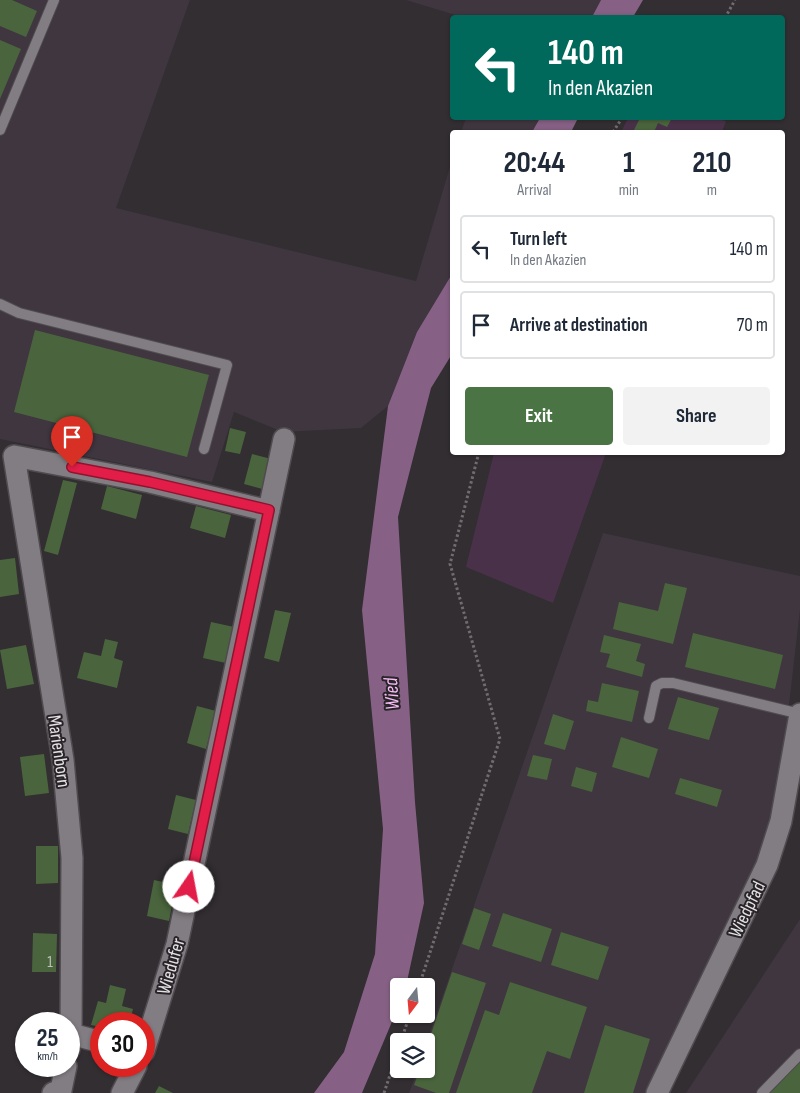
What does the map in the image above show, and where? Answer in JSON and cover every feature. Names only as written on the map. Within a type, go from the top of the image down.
[{"type":"street","name":"Wiedufer","points":[[155,1015],[177,944],[284,440]]},
{"type":"street","name":"Marienborn","points":[[70,1012],[72,858],[63,760],[14,456],[150,482],[269,510]]},
{"type":"street","name":"Wiedpfad","points":[[657,1093],[767,865],[781,821],[800,714]]},
{"type":"street","points":[[57,1092],[62,1077]]},
{"type":"street","points":[[122,1093],[130,1077]]},
{"type":"lane","points":[[0,130],[54,0]]},
{"type":"lane","points":[[0,304],[19,313],[227,365],[204,449]]},
{"type":"lane","points":[[649,718],[656,686],[662,683],[673,683],[800,714]]},
{"type":"lane","points":[[762,1093],[800,1054]]},
{"type":"path","points":[[726,15],[734,0]]},
{"type":"path","points":[[422,978],[500,739],[450,564],[478,455]]},
{"type":"path","points":[[384,1093],[390,1075]]},
{"type":"shaded area","points":[[0,0],[190,0],[116,208],[416,281],[450,167],[450,277],[417,332],[388,406],[361,428],[283,432],[234,412],[212,482],[0,439]]},
{"type":"shaded area","points":[[406,0],[601,0],[594,15],[455,15]]},
{"type":"shaded area","points":[[465,120],[539,120],[533,130],[462,130]]},
{"type":"shaded area","points":[[627,120],[726,121],[723,130],[622,130]]},
{"type":"shaded area","points":[[494,455],[605,455],[553,603],[466,567]]},
{"type":"shaded area","points":[[603,533],[800,576],[800,610],[775,826],[655,1093],[409,1093],[415,1078],[435,1078],[435,1033],[430,1033],[433,1023],[435,1023],[435,1018]]},
{"type":"shaded area","points":[[800,919],[800,1093],[686,1093]]},
{"type":"water","points":[[601,0],[643,0],[634,15],[593,15]]},
{"type":"water","points":[[539,120],[577,120],[572,130],[533,130]]},
{"type":"water","name":"Wied","points":[[450,277],[450,357],[431,388],[398,517],[415,802],[424,903],[408,978],[390,978],[391,1023],[362,1093],[314,1093],[344,1052],[375,954],[383,829],[362,610],[388,406],[417,332]]},
{"type":"building","points":[[0,0],[12,0],[37,11],[26,37],[0,26]]},
{"type":"building","points":[[0,40],[21,49],[0,99]]},
{"type":"building","points":[[639,120],[671,120],[667,127],[658,123],[655,130],[634,130]]},
{"type":"building","points":[[35,330],[209,375],[187,457],[14,412]]},
{"type":"building","points":[[230,428],[246,432],[240,454],[225,451]]},
{"type":"building","points":[[252,454],[279,461],[270,491],[244,484]]},
{"type":"building","points":[[63,480],[77,483],[58,555],[44,551]]},
{"type":"building","points":[[107,486],[142,495],[136,519],[101,509]]},
{"type":"building","points":[[196,506],[231,515],[225,538],[190,528]]},
{"type":"building","points":[[15,558],[19,594],[0,597],[0,560]]},
{"type":"building","points":[[665,583],[687,588],[673,644],[613,629],[619,602],[658,611]]},
{"type":"building","points":[[275,610],[291,613],[279,662],[264,658]]},
{"type":"building","points":[[211,622],[234,627],[226,663],[203,658]]},
{"type":"building","points":[[693,633],[783,655],[775,689],[685,667]]},
{"type":"building","points":[[604,635],[641,644],[636,661],[645,664],[642,677],[606,667],[610,654],[600,652]]},
{"type":"building","points":[[105,639],[118,642],[114,658],[123,661],[117,688],[77,678],[84,652],[101,656]]},
{"type":"building","points":[[26,645],[34,684],[7,689],[0,650]]},
{"type":"building","points":[[602,683],[639,691],[632,722],[586,711],[588,700],[598,702]]},
{"type":"building","points":[[678,697],[719,708],[709,740],[668,729]]},
{"type":"building","points":[[197,706],[216,711],[206,749],[187,743]]},
{"type":"building","points":[[553,714],[574,721],[565,750],[544,744]]},
{"type":"building","points":[[621,737],[658,749],[649,778],[612,767]]},
{"type":"building","points":[[44,754],[49,793],[25,796],[20,757]]},
{"type":"building","points":[[533,755],[552,759],[547,780],[527,776]]},
{"type":"building","points":[[576,767],[597,773],[592,792],[571,786]]},
{"type":"building","points":[[680,778],[722,790],[717,807],[675,794]]},
{"type":"building","points":[[176,795],[196,800],[188,834],[168,829]]},
{"type":"building","points":[[36,846],[58,846],[58,883],[36,884]]},
{"type":"building","points":[[154,880],[176,885],[169,921],[147,916]]},
{"type":"building","points":[[474,908],[491,914],[479,950],[462,944]]},
{"type":"building","points":[[503,913],[552,929],[541,962],[492,946]]},
{"type":"building","points":[[561,932],[609,947],[598,980],[551,965]]},
{"type":"building","points":[[33,933],[57,934],[56,972],[32,972]]},
{"type":"building","points":[[452,972],[486,983],[449,1093],[436,1093],[414,1085],[417,1078],[435,1078],[435,1033],[431,1033]]},
{"type":"building","points":[[510,982],[587,1007],[570,1059],[547,1051],[532,1093],[456,1093],[485,1010],[499,1015]]},
{"type":"building","points":[[110,985],[126,989],[122,1006],[133,1009],[132,1012],[95,1012],[98,1001],[106,1003]]},
{"type":"building","points":[[605,1025],[650,1039],[633,1093],[584,1093]]},
{"type":"building","points":[[800,1062],[800,1093],[770,1093]]},
{"type":"building","points":[[159,1086],[173,1093],[155,1093]]},
{"type":"route","points":[[72,467],[150,482],[269,510],[189,887]]}]
